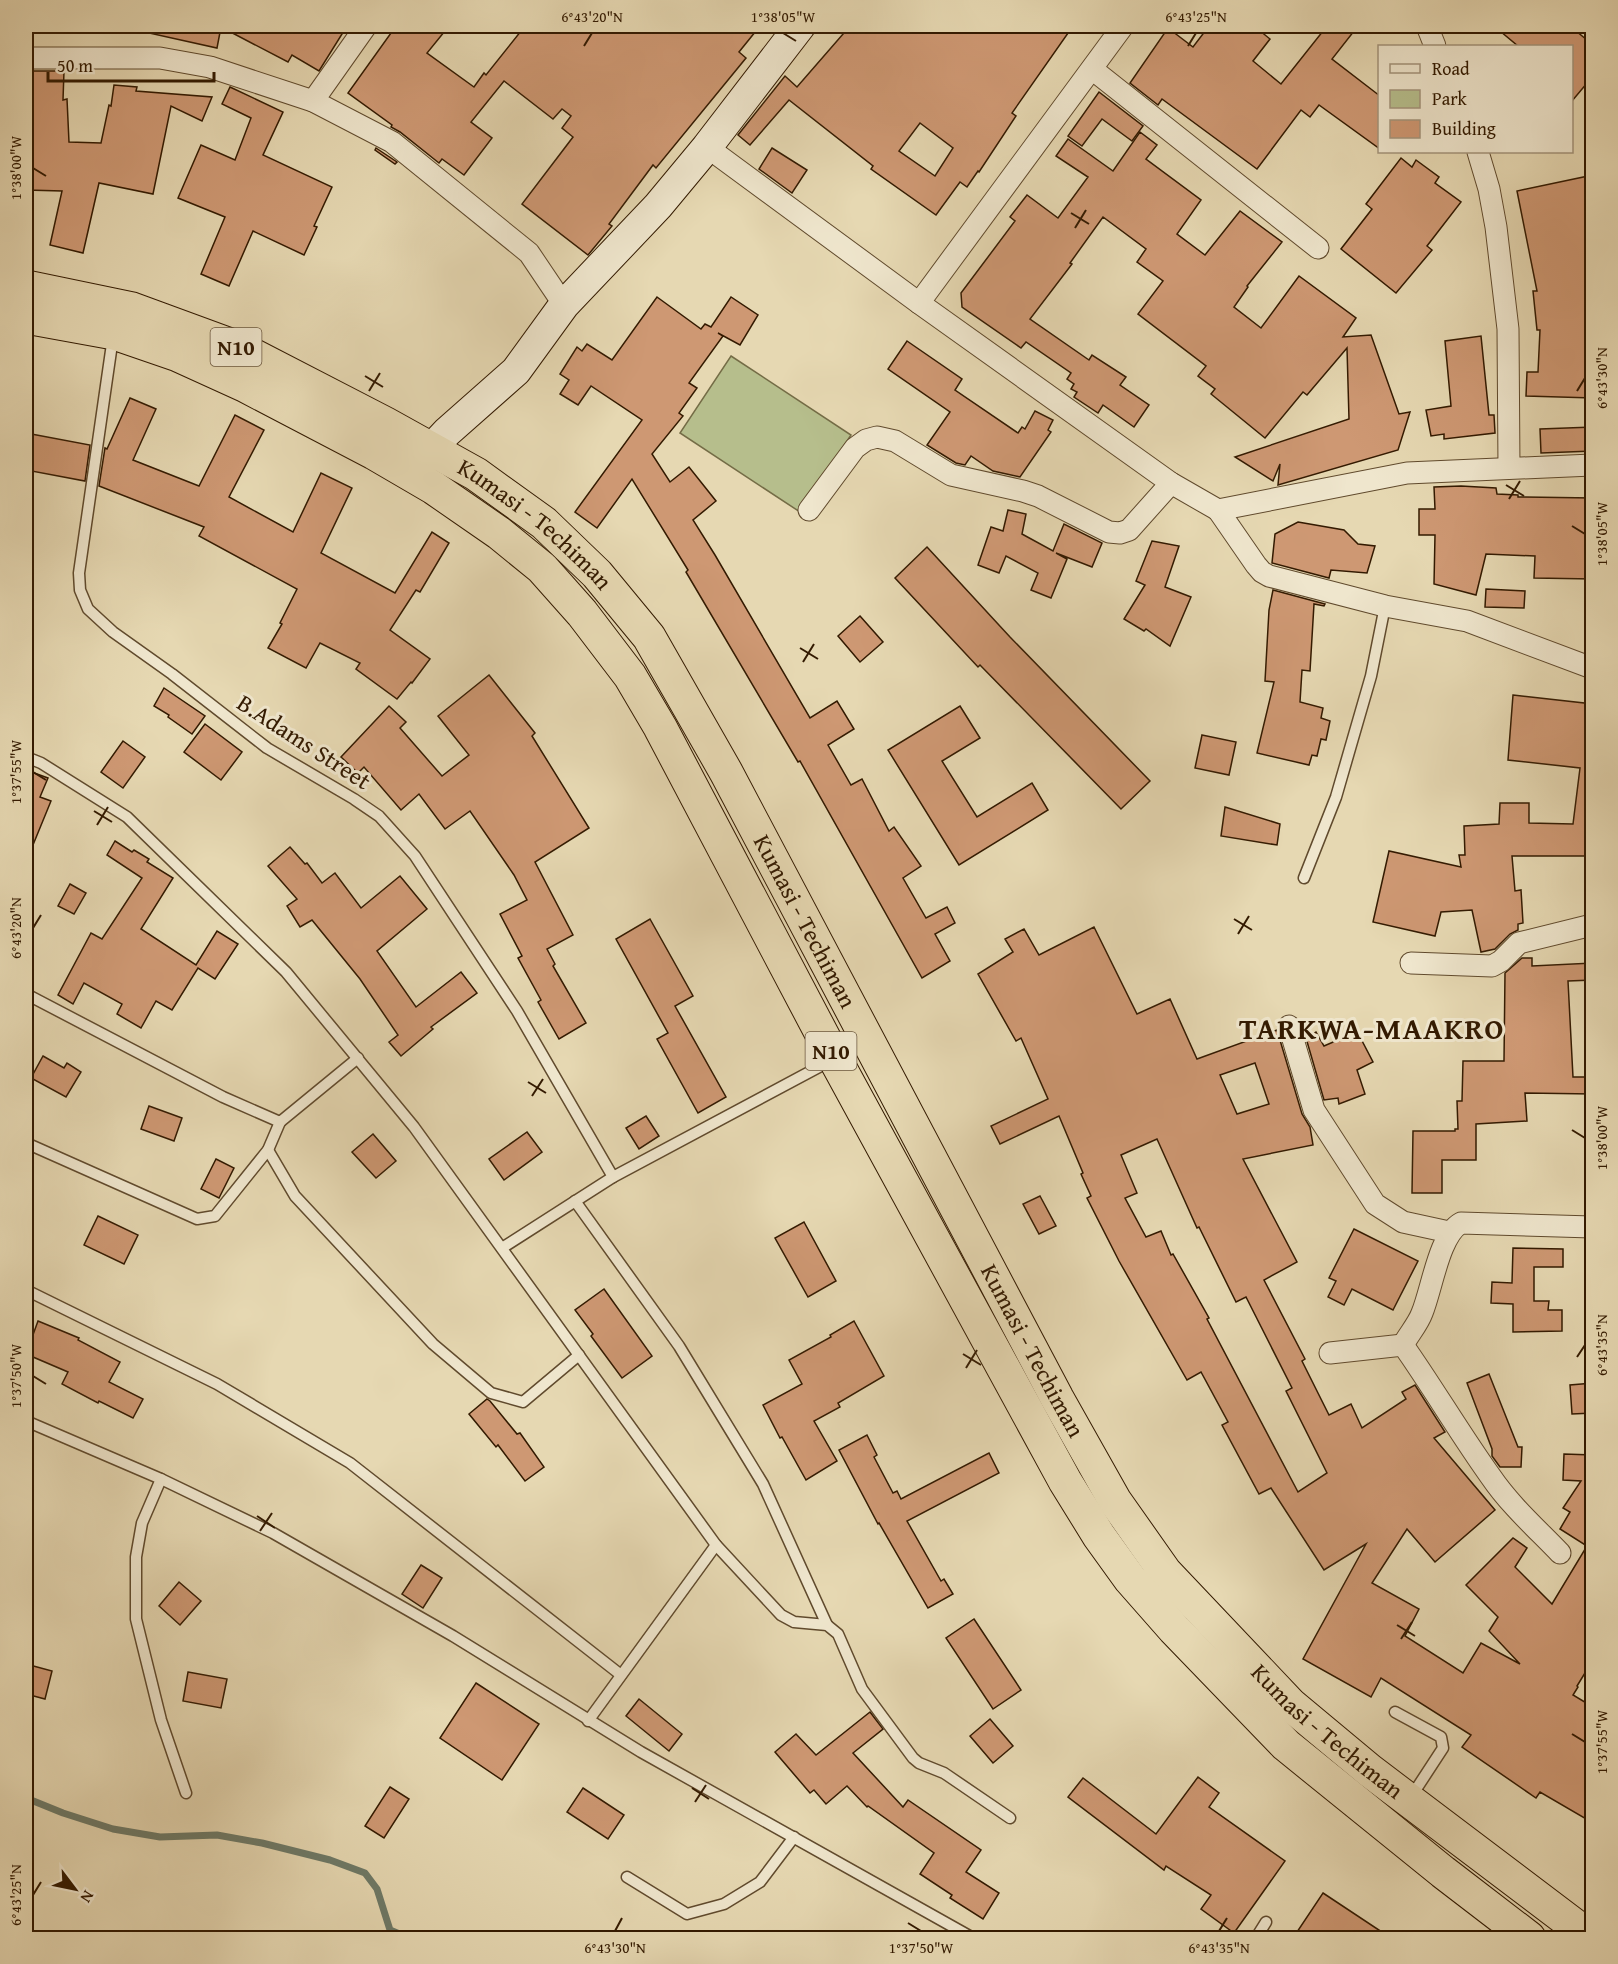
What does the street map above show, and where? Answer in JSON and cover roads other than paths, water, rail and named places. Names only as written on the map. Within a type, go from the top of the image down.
[{"type":"highway","name":"Kumasi - Techiman","points":[[26,287],[132,309],[241,349],[476,474],[544,523],[597,574],[649,637],[726,772],[1057,1398],[1115,1501],[1165,1572],[1291,1706],[1369,1770],[1591,1938]]},
{"type":"highway","name":"N10","points":[[26,317],[114,333],[177,355],[244,385],[413,475],[499,533],[542,568],[582,613],[630,676],[1065,1481],[1099,1536],[1130,1579],[1174,1629],[1286,1745],[1443,1872],[1529,1938]]},
{"type":"street","points":[[313,101],[366,26]]},
{"type":"street","points":[[413,475],[431,449],[516,371],[564,305],[658,206],[707,147],[800,26]]},
{"type":"street","points":[[919,303],[1123,26]]},
{"type":"street","points":[[1427,26],[1435,45]]},
{"type":"street","points":[[26,58],[160,58],[210,67],[313,101],[392,142],[520,245],[529,253],[564,305]]},
{"type":"street","points":[[1092,69],[1318,248]]},
{"type":"street","points":[[707,147],[919,303],[1171,483],[1218,510],[1262,572],[1269,576],[1385,606],[1467,621],[1593,668]]},
{"type":"street","points":[[1478,153],[1489,189],[1509,329],[1509,468]]},
{"type":"street","points":[[809,510],[855,448],[866,440],[877,437],[895,441],[951,474],[1038,496],[1109,532],[1120,533],[1129,530],[1171,483]]},
{"type":"street","points":[[1218,510],[1407,473],[1593,465]]},
{"type":"street","points":[[1411,963],[1492,966],[1519,943],[1593,925]]},
{"type":"street","points":[[1289,1026],[1314,1110],[1375,1204],[1403,1222],[1449,1232]]},
{"type":"street","points":[[1403,1345],[1422,1313],[1449,1232],[1461,1223],[1593,1227]]},
{"type":"street","points":[[1330,1353],[1403,1345]]},
{"type":"street","points":[[1403,1345],[1490,1477],[1560,1553]]},
{"type":"lane","name":"B.Adams Street","points":[[114,333],[80,573],[80,591],[88,609],[113,632],[172,674],[267,748],[354,799],[379,816],[397,834],[415,855],[517,1011],[614,1177]]},
{"type":"lane","points":[[1304,878],[1339,786],[1371,676],[1385,606]]},
{"type":"lane","points":[[26,757],[41,763],[110,806],[148,836],[286,972],[414,1127],[716,1545],[781,1615],[794,1622],[827,1625]]},
{"type":"lane","points":[[26,994],[223,1097],[280,1122]]},
{"type":"lane","points":[[26,1143],[197,1219],[215,1216],[268,1150],[280,1122],[358,1059]]},
{"type":"lane","points":[[502,1248],[614,1177],[835,1059]]},
{"type":"lane","points":[[268,1150],[295,1196],[433,1344],[491,1393],[523,1402],[579,1355]]},
{"type":"lane","points":[[575,1201],[679,1346],[763,1484],[827,1625],[838,1634],[862,1689],[913,1758],[919,1763],[944,1773],[1010,1818]]},
{"type":"lane","points":[[26,1290],[217,1384],[350,1463],[621,1675]]},
{"type":"lane","points":[[26,1421],[161,1479],[273,1533],[444,1630],[641,1752],[973,1938]]},
{"type":"lane","points":[[161,1479],[142,1523],[136,1557],[136,1619],[161,1720],[186,1793]]},
{"type":"lane","points":[[588,1721],[716,1545]]},
{"type":"lane","points":[[1395,1712],[1441,1737],[1443,1748],[1409,1800]]},
{"type":"lane","points":[[627,1877],[687,1914],[724,1904],[760,1882],[794,1837]]},
{"type":"lane","points":[[1256,1938],[1266,1922]]},
{"type":"waterway","points":[[26,1798],[113,1829],[160,1837],[217,1835],[262,1843],[330,1860],[365,1873],[377,1889],[390,1930],[409,1938]]},
{"type":"district","name":"TARKWA-MAAKRO","points":[[1372,1029]]}]
